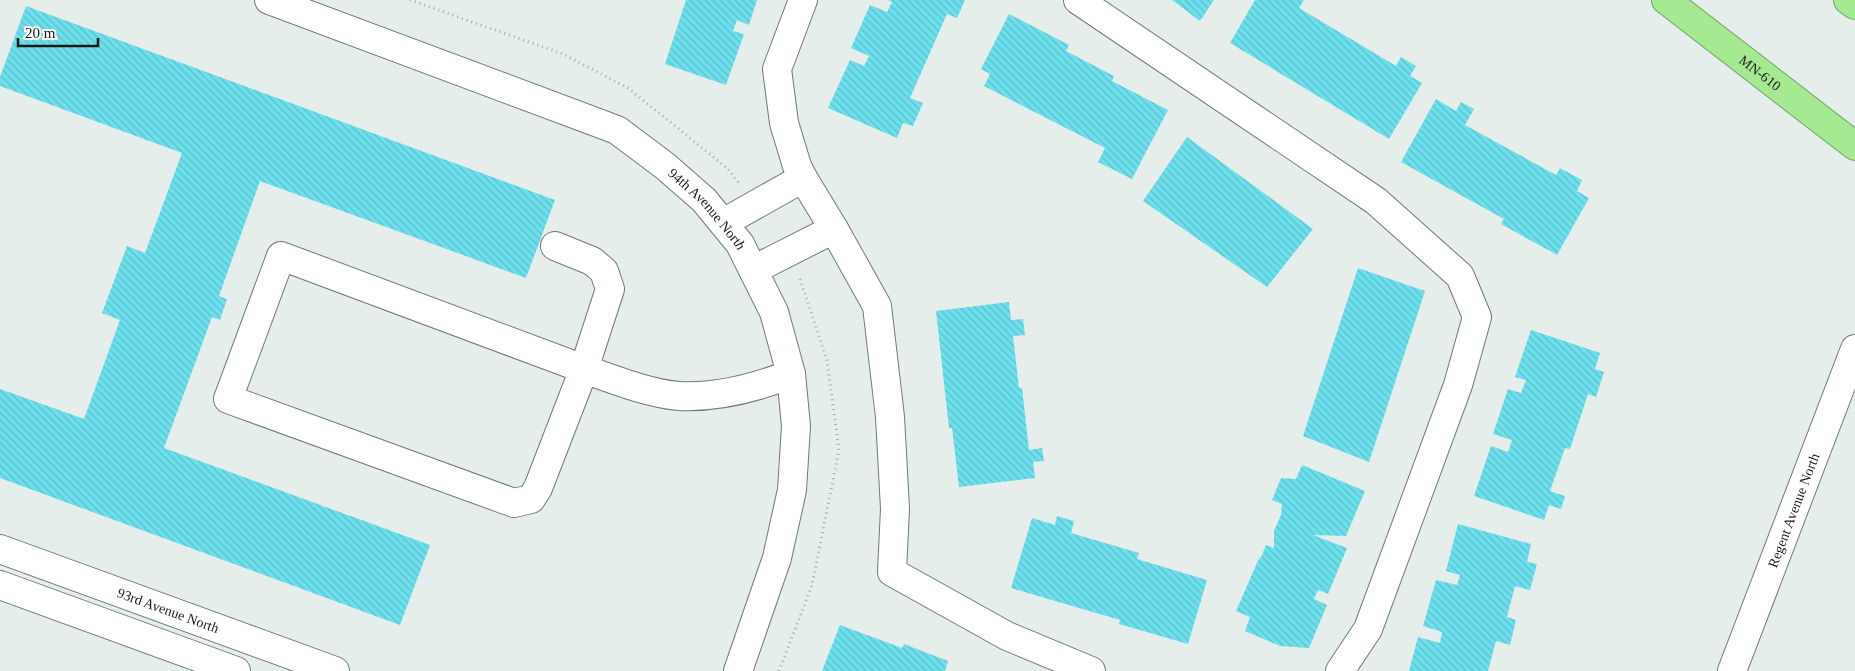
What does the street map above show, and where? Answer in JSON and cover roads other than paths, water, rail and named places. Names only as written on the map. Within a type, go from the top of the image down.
[{"type":"highway","name":"MN-610","points":[[1666,0],[1855,146]]},
{"type":"highway","points":[[1848,0],[1855,5]]},
{"type":"street","name":"94th Avenue North","points":[[269,0],[616,130],[665,166],[704,200],[740,244],[774,312],[791,374],[796,426],[792,490],[777,558],[738,671]]},
{"type":"street","points":[[802,0],[776,69],[784,122],[797,166],[803,178],[877,306],[890,417],[895,509],[892,572],[1007,636],[1091,671]]},
{"type":"street","points":[[1078,0],[1376,200],[1460,276],[1474,309],[1477,318],[1458,385],[1368,629],[1340,671]]},
{"type":"street","points":[[723,223],[803,178]]},
{"type":"street","points":[[753,270],[834,229]]},
{"type":"street","points":[[555,246],[592,261],[604,271],[610,289],[584,369],[538,488],[531,499],[514,503],[228,399],[281,256],[584,369],[632,386],[678,396],[714,396],[756,387],[791,374]]},
{"type":"street","name":"Regent Avenue North","points":[[1732,671],[1855,349]]},
{"type":"street","name":"93rd Avenue North","points":[[0,549],[335,671]]},
{"type":"street","points":[[0,585],[236,671]]}]
